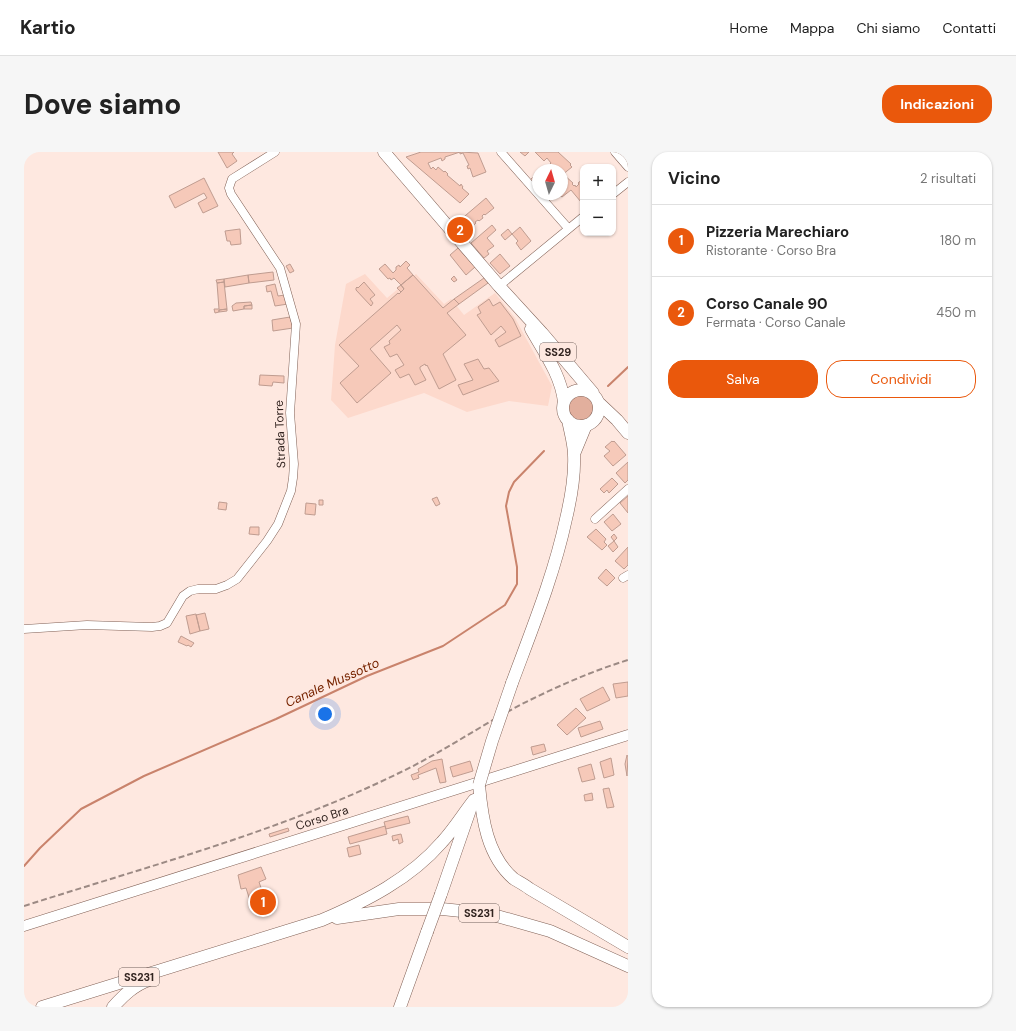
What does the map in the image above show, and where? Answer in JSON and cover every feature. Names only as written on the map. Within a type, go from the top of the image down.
[{"type":"main road","name":"SS29","points":[[384,152],[625,430]]},
{"type":"main road","name":"SS29","points":[[522,312],[554,368],[563,391],[564,402]]},
{"type":"main road","points":[[400,1007],[477,799],[479,785],[492,741],[540,607],[561,543],[574,480],[574,454],[568,420],[563,408],[564,402],[571,393],[576,390],[588,390],[596,398],[598,414],[589,424],[574,454]]},
{"type":"main road","points":[[568,420],[576,425],[589,424]]},
{"type":"main road","name":"SS29","points":[[589,424],[607,423],[625,430]]},
{"type":"main road","points":[[322,920],[358,904],[388,888],[416,866],[442,842],[477,799]]},
{"type":"main road","points":[[477,799],[486,832],[495,854],[514,878],[628,948]]},
{"type":"main road","name":"SS231","points":[[42,1007],[322,920],[399,909],[442,909],[490,914],[550,931],[628,966]]},
{"type":"main road","points":[[114,1007],[131,989],[143,982],[193,967],[236,947]]},
{"type":"street","name":"Strada Torre","points":[[24,629],[87,625],[160,626],[167,623],[183,596],[190,591],[198,589],[216,589],[227,586],[237,579],[267,541],[278,524],[291,491],[294,478],[290,413],[296,324],[280,268],[231,194],[229,188],[232,179],[275,152]]},
{"type":"street","points":[[501,152],[568,228]]},
{"type":"street","points":[[615,152],[628,167]]},
{"type":"street","points":[[616,192],[628,182]]},
{"type":"street","points":[[499,286],[580,219]]},
{"type":"street","points":[[595,519],[628,489]]},
{"type":"street","name":"Corso Bra","points":[[24,926],[628,735]]},
{"type":"shaded area","points":[[365,274],[387,298],[416,274],[444,304],[451,299],[464,315],[495,293],[515,318],[552,386],[548,406],[509,401],[467,412],[424,393],[348,418],[331,400],[335,345],[346,284]]},
{"type":"shaded area","points":[[581,396],[589,400],[593,408],[589,416],[581,420],[573,416],[569,408],[573,400]]},
{"type":"building","points":[[218,152],[234,152],[232,154],[237,161],[227,168]]},
{"type":"building","points":[[421,152],[460,152],[445,157],[442,161],[441,158],[428,163],[431,169],[433,167],[436,170],[438,167],[444,172],[445,171],[448,174],[447,175],[460,186],[461,184],[463,187],[462,188],[469,194],[460,203],[406,157]]},
{"type":"building","points":[[460,152],[478,153],[486,172],[473,177],[470,168],[468,169],[467,166],[469,165],[463,153],[460,154]]},
{"type":"building","points":[[520,152],[529,152],[525,156]]},
{"type":"building","points":[[535,152],[558,152],[571,164],[570,165],[572,167],[568,170],[568,164],[550,164],[551,163],[547,158],[544,161]]},
{"type":"building","points":[[204,178],[218,206],[203,213],[198,203],[207,198],[204,193],[175,208],[169,196]]},
{"type":"building","points":[[568,178],[576,187],[580,181],[580,201],[571,190],[568,192]]},
{"type":"building","points":[[486,198],[494,208],[485,215],[484,214],[482,216],[483,218],[475,222],[476,223],[467,231],[459,221]]},
{"type":"building","points":[[492,225],[496,230],[487,238],[494,246],[487,251],[489,254],[484,258],[471,243]]},
{"type":"building","points":[[520,227],[531,241],[521,250],[516,243],[518,241],[512,234]]},
{"type":"building","points":[[240,229],[241,244],[231,245],[230,241],[227,241],[225,231]]},
{"type":"building","points":[[508,229],[512,234],[505,240],[501,235]]},
{"type":"building","points":[[458,248],[475,267],[466,275],[450,255]]},
{"type":"building","points":[[500,254],[510,266],[500,274],[490,263]]},
{"type":"building","points":[[406,261],[410,265],[407,268],[413,275],[401,285],[394,278],[391,280],[390,278],[388,279],[379,269],[385,264],[393,273],[396,270],[396,267],[399,265],[400,267]]},
{"type":"building","points":[[290,264],[294,271],[290,273],[286,266]]},
{"type":"building","points":[[273,272],[274,280],[249,283],[248,275]]},
{"type":"building","points":[[248,275],[249,283],[225,287],[224,279]]},
{"type":"building","points":[[413,275],[443,308],[454,299],[459,304],[447,313],[466,335],[443,354],[456,380],[439,389],[427,365],[426,366],[425,364],[420,367],[420,369],[426,380],[415,385],[409,374],[400,378],[395,370],[404,365],[397,354],[390,357],[384,347],[390,344],[389,341],[401,330],[397,325],[370,349],[391,373],[357,403],[340,383],[359,366],[339,345],[398,293],[399,294],[404,289],[401,285]]},
{"type":"building","points":[[454,276],[457,280],[454,282],[451,279]]},
{"type":"building","points":[[484,278],[488,283],[459,304],[454,299]]},
{"type":"building","points":[[224,279],[224,282],[217,283],[216,280]]},
{"type":"building","points":[[224,282],[227,309],[219,310],[219,312],[215,313],[214,309],[219,309],[217,283]]},
{"type":"building","points":[[364,282],[375,295],[370,299],[373,303],[371,306],[356,290],[357,287],[358,288]]},
{"type":"building","points":[[275,284],[278,296],[285,295],[288,304],[275,306],[271,291],[267,292],[266,286]]},
{"type":"building","points":[[401,285],[404,289],[401,292],[397,288]]},
{"type":"building","points":[[489,299],[493,306],[500,302],[513,319],[521,336],[499,347],[495,340],[506,332],[501,326],[491,335],[477,315],[481,313],[478,307]]},
{"type":"building","points":[[251,302],[252,305],[244,306],[244,309],[233,311],[232,306],[236,303]]},
{"type":"building","points":[[252,305],[252,309],[244,309],[244,306]]},
{"type":"building","points":[[227,309],[227,311],[219,312],[219,310]]},
{"type":"building","points":[[290,317],[293,328],[273,331],[272,320]]},
{"type":"building","points":[[478,359],[484,369],[489,368],[499,381],[463,395],[458,385],[473,380],[464,364]]},
{"type":"building","points":[[260,375],[284,376],[284,383],[273,382],[272,386],[259,385]]},
{"type":"building","points":[[614,441],[626,455],[613,466],[604,456],[610,451],[605,447]]},
{"type":"building","points":[[628,462],[628,480],[625,483],[616,473]]},
{"type":"building","points":[[612,478],[618,484],[609,493],[607,490],[604,493],[600,489]]},
{"type":"building","points":[[628,496],[628,513],[620,503]]},
{"type":"building","points":[[437,497],[440,504],[436,506],[432,499]]},
{"type":"building","points":[[319,500],[323,500],[323,505],[319,505]]},
{"type":"building","points":[[219,502],[227,503],[226,510],[218,509]]},
{"type":"building","points":[[306,503],[316,504],[315,515],[305,514]]},
{"type":"building","points":[[613,514],[621,524],[612,531],[604,522]]},
{"type":"building","points":[[250,527],[259,527],[259,535],[249,534]]},
{"type":"building","points":[[596,529],[606,539],[604,542],[607,545],[602,550],[587,537]]},
{"type":"building","points":[[614,534],[617,538],[614,541],[611,537]]},
{"type":"building","points":[[614,541],[618,547],[613,552],[608,546]]},
{"type":"building","points":[[628,547],[628,565],[624,569],[615,561]]},
{"type":"building","points":[[606,569],[615,578],[607,586],[598,578]]},
{"type":"building","points":[[205,613],[209,629],[200,631],[196,615]]},
{"type":"building","points":[[196,614],[200,631],[190,634],[186,616]]},
{"type":"building","points":[[181,636],[194,643],[191,647],[178,642]]},
{"type":"building","points":[[628,682],[628,696],[616,698],[613,684]]},
{"type":"building","points":[[603,687],[610,700],[587,711],[580,699]]},
{"type":"building","points":[[576,708],[586,718],[567,735],[557,725]]},
{"type":"building","points":[[600,721],[603,729],[581,737],[578,728]]},
{"type":"building","points":[[544,744],[546,751],[533,755],[531,747]]},
{"type":"building","points":[[627,755],[628,757],[627,776],[625,764]]},
{"type":"building","points":[[611,758],[614,775],[604,778],[600,762]]},
{"type":"building","points":[[442,759],[446,782],[440,783],[436,768],[418,775],[419,778],[413,780],[411,775],[419,772],[418,769],[432,761]]},
{"type":"building","points":[[470,761],[473,771],[453,777],[450,767]]},
{"type":"building","points":[[591,764],[595,779],[582,782],[578,768]]},
{"type":"building","points":[[609,788],[614,807],[607,808],[603,789]]},
{"type":"building","points":[[592,793],[593,800],[585,801],[584,795]]},
{"type":"building","points":[[408,816],[410,823],[386,829],[384,822]]},
{"type":"building","points":[[385,826],[387,834],[350,844],[348,837]]},
{"type":"building","points":[[288,828],[289,831],[270,837],[269,834]]},
{"type":"building","points":[[401,834],[403,842],[399,844],[398,839],[393,841],[392,836]]},
{"type":"building","points":[[359,845],[361,854],[349,857],[347,848]]},
{"type":"building","points":[[261,867],[266,879],[259,882],[267,905],[263,907],[263,909],[259,910],[258,908],[253,910],[246,888],[241,889],[238,875]]},
{"type":"waterway","name":"Canale Mussotto","points":[[608,386],[628,367]]},
{"type":"waterway","name":"Canale Mussotto","points":[[24,866],[40,848],[81,809],[144,776],[276,719],[367,676],[443,646],[505,605],[517,584],[517,567],[506,506],[509,492],[514,482],[544,451]]},
{"type":"railway","points":[[24,906],[166,862],[308,813],[354,794],[415,765],[522,704],[588,674],[628,660]]},
{"type":"place","name":"Corso Canale 90","points":[[460,230]]},
{"type":"place","name":"Pizzeria Marechiaro","points":[[263,902]]}]
